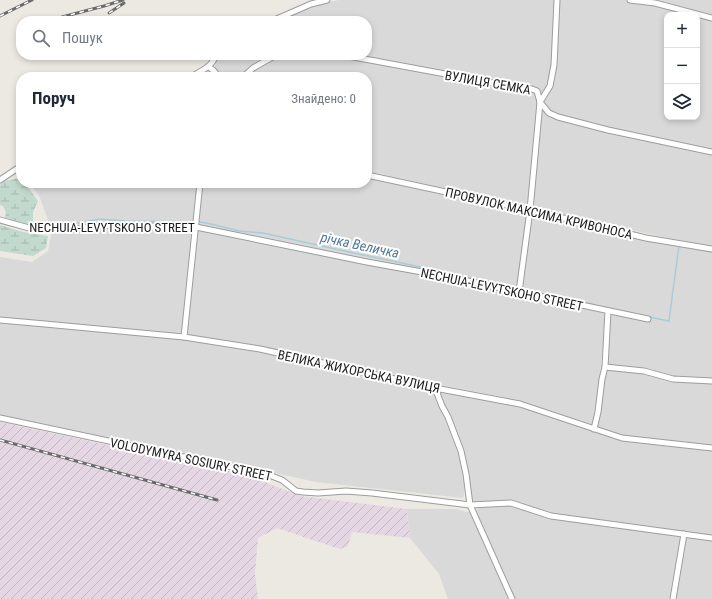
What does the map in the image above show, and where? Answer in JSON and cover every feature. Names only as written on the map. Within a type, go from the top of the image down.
[{"type":"street","points":[[284,16],[311,4],[327,0]]},
{"type":"street","points":[[519,292],[530,210],[540,102],[550,86],[554,66],[557,0]]},
{"type":"street","points":[[630,0],[655,3],[712,18]]},
{"type":"street","points":[[201,72],[209,67],[214,60]]},
{"type":"street","points":[[249,72],[267,60]]},
{"type":"street","name":"ВУЛИЦЯ СЕМКА","points":[[369,60],[532,89],[537,91],[540,102],[550,113],[558,117],[608,130],[712,152]]},
{"type":"street","points":[[209,67],[215,72]]},
{"type":"street","points":[[0,180],[16,169]]},
{"type":"street","name":"ПРОВУЛОК МАКСИМА КРИВОНОСА","points":[[372,176],[530,210],[646,238],[712,250]]},
{"type":"street","points":[[184,337],[200,188]]},
{"type":"street","name":"NECHUIA-LEVYTSKOHO STREET","points":[[0,220],[29,228],[78,229],[100,225],[196,226],[648,319]]},
{"type":"street","points":[[594,429],[605,367],[608,311]]},
{"type":"street","name":"ВЕЛИКА ЖИХОРСЬКА ВУЛИЦЯ","points":[[0,320],[184,337],[260,349],[435,388],[520,404],[622,438],[712,448]]},
{"type":"street","points":[[605,367],[644,371],[673,379],[712,381]]},
{"type":"street","points":[[435,388],[461,451],[466,474],[470,506],[512,599]]},
{"type":"street","name":"VOLODYMYRA SOSIURY STREET","points":[[0,418],[269,475],[282,480],[296,491],[318,493],[346,491],[372,493],[470,506],[511,503],[551,516],[712,538]]},
{"type":"street","points":[[673,599],[684,534]]},
{"type":"shaded area","points":[[339,0],[712,0],[712,247],[372,172],[372,72],[205,72],[215,66],[217,60],[372,60],[372,16],[289,16],[314,5]]},
{"type":"shaded area","points":[[372,179],[527,211],[518,294],[607,312],[594,425],[498,396],[436,384],[434,389],[439,405],[458,450],[465,489],[463,498],[316,482],[0,415],[0,257],[32,262],[48,251],[52,231],[40,198],[33,188],[372,188]]},
{"type":"shaded area","points":[[532,212],[712,251],[712,599],[448,599],[439,574],[410,538],[407,509],[456,509],[466,512],[475,512],[478,508],[472,503],[464,456],[439,392],[441,391],[490,400],[597,427],[609,310],[520,291]]},
{"type":"shaded area","points":[[0,422],[252,476],[300,496],[407,509],[410,538],[352,532],[348,546],[340,549],[277,528],[258,538],[255,574],[258,599],[0,599]]},
{"type":"green space","points":[[16,179],[16,188],[29,188],[38,201],[33,212],[33,226],[5,218],[6,212],[3,206],[0,205],[0,185],[4,181]]},
{"type":"green space","points":[[0,225],[23,232],[48,236],[46,248],[33,256],[0,251]]},
{"type":"waterway","name":"річка Величка","points":[[33,222],[43,224],[67,222],[74,224],[99,219],[192,222]]},
{"type":"waterway","name":"річка Величка","points":[[200,222],[239,231],[263,233],[516,288]]},
{"type":"waterway","name":"річка Величка","points":[[644,316],[669,321],[680,245]]},
{"type":"waterway","name":"річка Величка","points":[[692,248],[712,252]]},
{"type":"waterway","name":"річка Величка","points":[[523,290],[596,305]]},
{"type":"railway","points":[[0,16],[32,0]]},
{"type":"railway","points":[[66,16],[123,0]]},
{"type":"railway","points":[[109,13],[124,3]]},
{"type":"railway","points":[[0,440],[217,500]]}]
